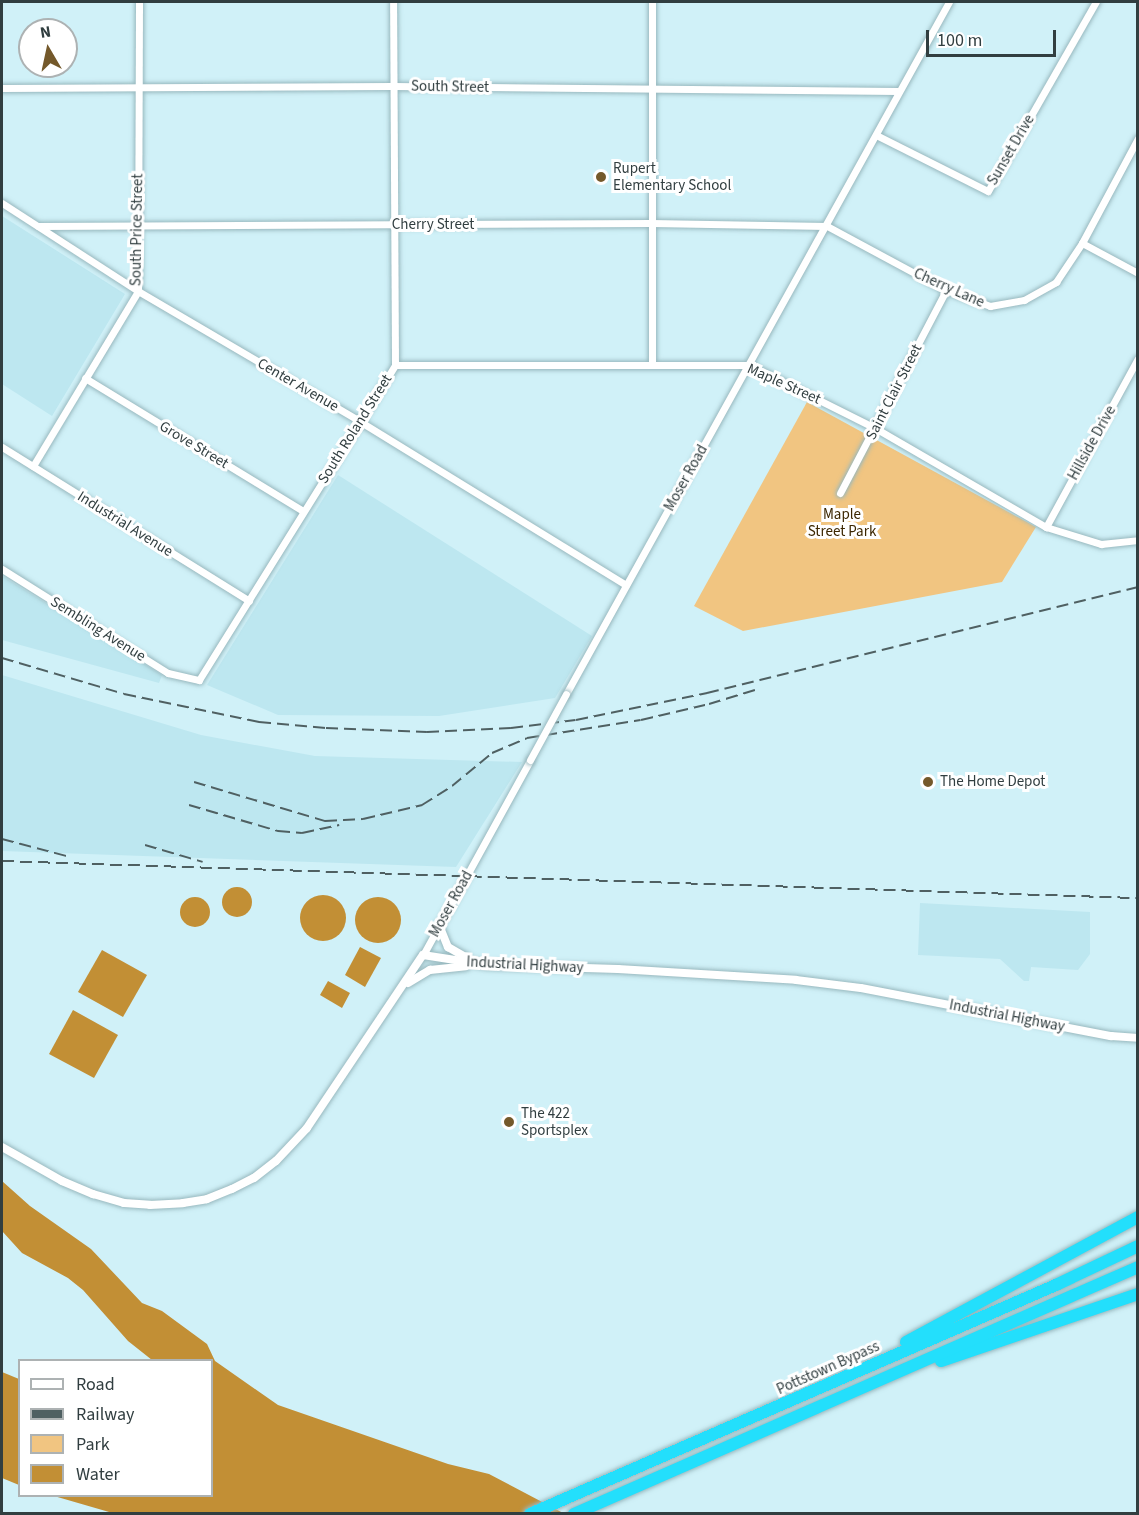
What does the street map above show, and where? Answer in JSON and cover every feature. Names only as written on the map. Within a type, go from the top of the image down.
[{"type":"highway","points":[[795,1398],[892,1350],[1137,1218]]},
{"type":"highway","name":"Pottstown Bypass","points":[[530,1514],[1056,1285],[1137,1246]]},
{"type":"highway","points":[[574,1514],[1137,1266]]},
{"type":"highway","points":[[888,1377],[963,1355],[1137,1294]]},
{"type":"street","name":"South Price Street","points":[[33,466],[138,291],[139,2]]},
{"type":"street","name":"South Roland Street","points":[[199,680],[395,365],[393,2]]},
{"type":"street","points":[[652,2],[652,364]]},
{"type":"street","name":"Moser Road","points":[[423,955],[949,2]]},
{"type":"street","name":"Sunset Drive","points":[[876,135],[987,191],[1096,2]]},
{"type":"street","name":"South Street","points":[[2,88],[393,86],[898,91]]},
{"type":"street","name":"Cherry Lane","points":[[827,226],[946,290],[990,306],[1024,300],[1056,282],[1082,243],[1137,138]]},
{"type":"street","name":"Center Avenue","points":[[2,203],[138,291],[361,422],[626,585]]},
{"type":"street","name":"Cherry Street","points":[[38,226],[651,223],[827,226]]},
{"type":"street","points":[[1082,243],[1137,273]]},
{"type":"street","name":"Saint Clair Street","points":[[840,493],[946,290]]},
{"type":"street","name":"Hillside Drive","points":[[1046,527],[1137,358]]},
{"type":"street","name":"Maple Street","points":[[395,365],[749,365],[875,428],[1046,527],[1101,544],[1137,540]]},
{"type":"street","name":"Grove Street","points":[[85,378],[303,511]]},
{"type":"street","name":"Industrial Avenue","points":[[2,447],[249,601]]},
{"type":"street","name":"Sembling Avenue","points":[[2,569],[168,673],[199,680]]},
{"type":"street","points":[[440,925],[448,948],[456,954],[487,965]]},
{"type":"street","points":[[2,1147],[62,1181],[123,1203],[150,1205],[183,1203],[232,1189],[254,1178],[276,1161],[307,1128],[423,955]]},
{"type":"street","name":"Industrial Highway","points":[[423,955],[487,965],[618,969],[796,980],[861,988],[1111,1036],[1137,1038]]},
{"type":"street","points":[[405,985],[430,970],[447,966],[487,965]]},
{"type":"shaded area","points":[[2,216],[125,294],[52,416],[2,384]]},
{"type":"shaded area","points":[[338,475],[592,636],[555,698],[439,716],[278,715],[207,685]]},
{"type":"shaded area","points":[[2,576],[162,675],[159,683],[2,640]]},
{"type":"shaded area","points":[[2,675],[201,735],[315,756],[522,762],[456,867],[2,851]]},
{"type":"shaded area","points":[[920,903],[1090,912],[1090,954],[1078,970],[1031,967],[1029,981],[1024,981],[1000,959],[918,955]]},
{"type":"green space","name":"Maple Street Park","points":[[807,402],[1036,527],[1002,582],[743,631],[694,606]]},
{"type":"water","points":[[237,887],[248,891],[252,902],[248,913],[237,917],[226,913],[222,902],[226,891]]},
{"type":"water","points":[[323,895],[339,902],[346,918],[339,934],[323,941],[307,934],[300,918],[307,902]]},
{"type":"water","points":[[195,897],[206,901],[210,912],[206,923],[195,927],[184,923],[180,912],[184,901]]},
{"type":"water","points":[[378,897],[387,898],[394,904],[400,911],[400,929],[394,936],[387,942],[378,943],[369,942],[362,936],[356,929],[355,920],[356,911],[362,904],[369,898]]},
{"type":"water","points":[[360,947],[381,958],[365,987],[345,975]]},
{"type":"water","points":[[102,950],[147,975],[123,1017],[78,992]]},
{"type":"water","points":[[328,981],[350,993],[342,1008],[320,995]]},
{"type":"water","points":[[73,1010],[118,1035],[94,1078],[49,1054]]},
{"type":"water","points":[[2,1181],[30,1206],[91,1249],[142,1303],[162,1311],[207,1344],[215,1361],[278,1405],[448,1464],[489,1474],[563,1513],[116,1514],[57,1497],[213,1497],[213,1359],[151,1359],[128,1341],[83,1290],[68,1278],[22,1253],[2,1231]]},
{"type":"water","points":[[2,1372],[18,1379],[18,1485],[2,1478]]},
{"type":"railway","points":[[2,658],[124,694],[259,722],[326,728],[427,732],[511,728],[576,720],[707,693],[1138,587]]},
{"type":"railway","points":[[194,782],[325,821],[363,819],[422,805],[452,786],[492,753],[527,738],[641,720],[709,704],[755,690]]},
{"type":"railway","points":[[189,805],[278,831],[302,833],[339,825]]},
{"type":"railway","points":[[2,839],[70,857]]},
{"type":"railway","points":[[145,845],[203,862]]},
{"type":"railway","points":[[2,861],[1138,898]]},
{"type":"place","name":"Rupert Elementary School","points":[[601,177]]},
{"type":"place","name":"The Home Depot","points":[[928,782]]},
{"type":"place","name":"The 422 Sportsplex","points":[[509,1122]]}]
